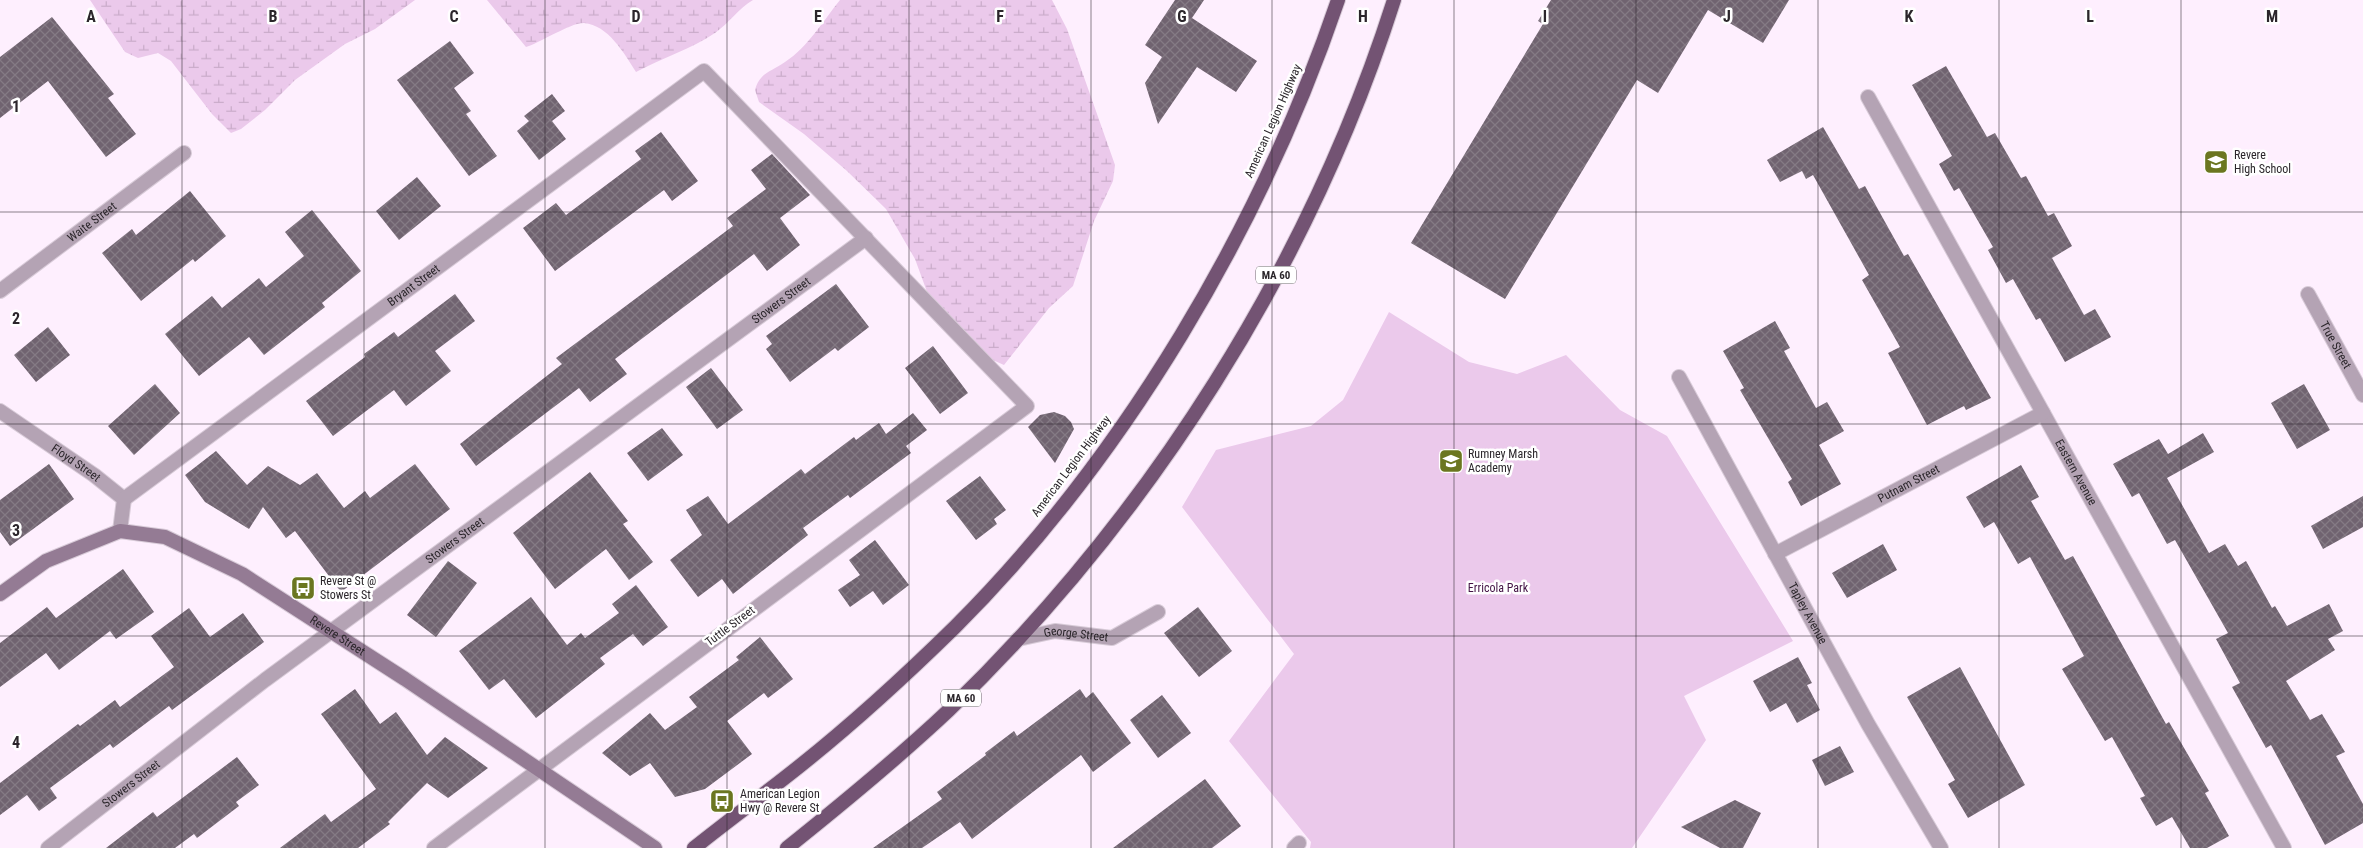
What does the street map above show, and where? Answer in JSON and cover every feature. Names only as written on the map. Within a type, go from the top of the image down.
[{"type":"highway","name":"American Legion Highway","points":[[694,848],[832,739],[929,652],[1008,569],[1112,440],[1166,358],[1238,233],[1285,136],[1338,0]]},
{"type":"highway","name":"MA 60","points":[[787,848],[914,743],[1018,639],[1082,565],[1137,495],[1199,407],[1274,280],[1319,189],[1357,102],[1394,0]]},
{"type":"main road","name":"Revere Street","points":[[120,531],[165,538],[234,570],[406,679],[655,848]]},
{"type":"main road","points":[[0,594],[46,561],[120,531]]},
{"type":"street","name":"Bryant Street","points":[[124,499],[704,71],[866,238]]},
{"type":"street","name":"Eastern Avenue","points":[[1868,97],[2284,848]]},
{"type":"street","name":"Waite Street","points":[[0,291],[184,154]]},
{"type":"street","name":"Tuttle Street","points":[[434,848],[1027,406],[866,238]]},
{"type":"street","name":"Stowers Street","points":[[48,848],[265,680],[866,238]]},
{"type":"street","name":"True Street","points":[[2308,294],[2363,395]]},
{"type":"street","name":"Tapley Avenue","points":[[1679,376],[1878,740],[1941,848]]},
{"type":"street","name":"Floyd Street","points":[[0,411],[94,475],[124,499]]},
{"type":"street","name":"Putnam Street","points":[[1775,554],[2043,413]]},
{"type":"street","points":[[120,531],[124,499]]},
{"type":"street","name":"George Street","points":[[1018,639],[1055,631],[1112,638],[1158,612]]},
{"type":"green space","points":[[90,0],[415,0],[375,29],[345,44],[295,80],[265,110],[241,129],[231,133],[212,114],[171,61],[158,53],[138,58],[125,52]]},
{"type":"green space","points":[[487,0],[753,0],[706,39],[636,72],[608,34],[593,25],[581,23],[574,25],[526,47]]},
{"type":"green space","points":[[840,0],[1052,0],[1067,29],[1115,165],[1113,181],[1094,221],[1073,286],[1049,308],[1004,365],[986,357],[930,300],[915,259],[886,209],[847,171],[804,134],[759,102],[755,90],[760,79],[801,49]]},
{"type":"green space","name":"Erricola Park","points":[[1389,312],[1469,362],[1517,374],[1566,355],[1620,410],[1667,436],[1793,641],[1684,696],[1706,740],[1632,848],[1310,848],[1311,842],[1229,741],[1294,654],[1182,507],[1216,450],[1311,426],[1343,400]]},
{"type":"building","points":[[1175,0],[1204,0],[1192,18],[1257,61],[1236,92],[1197,67],[1158,124],[1145,83],[1162,57],[1145,45]]},
{"type":"building","points":[[1551,0],[1789,0],[1763,43],[1708,10],[1658,93],[1637,80],[1505,299],[1411,243],[1543,24],[1538,21]]},
{"type":"building","points":[[52,17],[114,94],[108,98],[136,134],[106,157],[48,81],[0,118],[0,57]]},
{"type":"building","points":[[450,41],[474,73],[454,88],[471,111],[466,114],[497,156],[469,176],[397,80]]},
{"type":"building","points":[[1946,66],[1987,137],[1995,133],[2021,178],[2026,176],[2048,216],[2054,213],[2072,246],[2052,258],[2084,315],[2095,309],[2111,337],[2065,362],[2040,318],[2036,320],[2013,279],[2006,283],[1988,250],[1993,247],[1959,188],[1954,191],[1939,164],[1952,156],[1912,85]]},
{"type":"building","points":[[552,94],[565,111],[552,121],[566,139],[539,160],[517,131],[529,121],[524,116]]},
{"type":"building","points":[[1823,127],[1859,189],[1865,186],[1904,256],[1908,254],[1991,398],[1966,410],[1964,406],[1927,425],[1888,353],[1900,347],[1862,280],[1869,275],[1813,175],[1806,179],[1802,171],[1780,182],[1767,160]]},
{"type":"building","points":[[661,132],[698,181],[672,201],[664,190],[555,271],[523,228],[556,203],[566,215],[641,159],[635,151]]},
{"type":"building","points":[[772,154],[810,195],[780,218],[800,245],[767,271],[754,254],[615,359],[627,374],[590,402],[579,388],[476,466],[460,444],[562,364],[556,358],[733,226],[727,218],[766,189],[751,170]]},
{"type":"building","points":[[417,177],[441,206],[399,240],[376,211]]},
{"type":"building","points":[[190,191],[226,236],[195,262],[193,259],[141,301],[102,253],[132,229],[136,235]]},
{"type":"building","points":[[312,210],[361,271],[322,303],[325,307],[264,355],[249,337],[199,376],[165,334],[212,296],[222,308],[259,278],[266,287],[304,256],[285,232]]},
{"type":"building","points":[[836,284],[869,327],[838,351],[835,348],[790,382],[766,349],[772,344],[766,336]]},
{"type":"building","points":[[455,294],[475,321],[435,351],[451,371],[406,406],[394,390],[333,436],[306,401],[365,357],[364,354],[394,332],[398,337]]},
{"type":"building","points":[[1775,321],[1790,348],[1784,351],[1816,408],[1827,402],[1844,431],[1819,445],[1841,484],[1801,506],[1788,482],[1792,479],[1740,390],[1744,388],[1723,351]]},
{"type":"building","points":[[48,327],[70,355],[36,382],[14,355]]},
{"type":"building","points":[[933,346],[968,393],[940,414],[905,368]]},
{"type":"building","points":[[711,368],[743,410],[717,429],[686,387]]},
{"type":"building","points":[[155,384],[180,413],[134,455],[108,426]]},
{"type":"building","points":[[2304,384],[2330,430],[2297,449],[2271,403]]},
{"type":"building","points":[[1054,412],[1065,416],[1071,422],[1074,429],[1055,463],[1028,427],[1040,415]]},
{"type":"building","points":[[913,413],[927,430],[906,446],[911,453],[850,498],[848,495],[803,528],[808,535],[733,594],[722,579],[698,597],[670,560],[702,535],[686,510],[708,496],[728,524],[801,469],[805,474],[854,437],[856,440],[879,423],[886,434]]},
{"type":"building","points":[[662,428],[683,455],[648,481],[627,453]]},
{"type":"building","points":[[2203,433],[2214,452],[2167,478],[2209,553],[2225,544],[2238,566],[2246,561],[2272,608],[2275,606],[2287,626],[2329,604],[2343,631],[2328,639],[2335,650],[2286,681],[2310,720],[2322,714],[2345,752],[2336,756],[2363,804],[2363,823],[2325,845],[2271,745],[2266,748],[2232,687],[2240,683],[2216,639],[2228,633],[2175,540],[2167,544],[2139,493],[2132,497],[2113,464],[2159,439],[2168,454]]},
{"type":"building","points":[[216,451],[247,485],[268,466],[300,485],[317,473],[344,508],[365,491],[370,498],[415,464],[450,509],[341,592],[295,531],[286,538],[263,507],[249,529],[205,502],[185,475]]},
{"type":"building","points":[[49,464],[74,499],[10,546],[0,532],[0,500]]},
{"type":"building","points":[[2021,465],[2039,497],[2031,501],[2065,560],[2073,556],[2166,724],[2169,722],[2209,791],[2205,793],[2229,836],[2207,848],[2190,848],[2172,817],[2156,826],[2140,798],[2145,796],[2112,737],[2105,741],[2062,669],[2084,656],[2030,557],[2018,564],[1994,522],[1984,528],[1966,497]]},
{"type":"building","points":[[590,472],[628,521],[623,524],[653,562],[629,580],[606,549],[555,589],[513,533]]},
{"type":"building","points":[[980,476],[1006,510],[994,519],[997,524],[976,540],[946,501]]},
{"type":"building","points":[[2363,496],[2363,527],[2323,549],[2311,526]]},
{"type":"building","points":[[875,540],[909,585],[883,605],[873,591],[850,607],[838,590],[860,575],[849,560]]},
{"type":"building","points":[[1883,544],[1897,570],[1847,598],[1832,573]]},
{"type":"building","points":[[448,561],[477,583],[436,637],[407,615]]},
{"type":"building","points":[[123,569],[154,612],[116,639],[110,631],[59,670],[46,653],[0,687],[0,643],[47,607],[56,618]]},
{"type":"building","points":[[636,585],[668,627],[643,646],[633,634],[600,658],[605,664],[536,718],[504,679],[489,690],[459,651],[531,597],[567,645],[581,633],[585,638],[619,613],[612,604]]},
{"type":"building","points":[[1198,607],[1232,651],[1199,677],[1164,633]]},
{"type":"building","points":[[189,608],[210,637],[243,613],[264,642],[172,710],[169,706],[113,748],[110,744],[50,788],[57,798],[39,811],[27,795],[0,815],[0,783],[78,724],[80,726],[115,700],[120,707],[174,667],[151,636]]},
{"type":"building","points":[[760,637],[793,679],[768,698],[764,693],[727,721],[752,754],[705,789],[675,797],[650,763],[630,776],[602,753],[650,713],[665,730],[697,707],[689,697],[739,660],[736,657]]},
{"type":"building","points":[[1798,657],[1812,683],[1807,685],[1820,710],[1797,723],[1786,703],[1770,712],[1753,681]]},
{"type":"building","points":[[1960,667],[2025,785],[1968,818],[1948,784],[1955,780],[1907,697]]},
{"type":"building","points":[[355,689],[380,724],[396,712],[427,755],[445,737],[488,768],[448,798],[427,783],[388,822],[390,824],[358,848],[280,848],[325,814],[331,822],[376,789],[321,714]]},
{"type":"building","points":[[1080,689],[1086,698],[1093,692],[1131,743],[1093,772],[1081,755],[972,839],[960,822],[922,848],[873,848],[942,799],[937,792],[986,755],[985,753],[1014,731],[1017,736]]},
{"type":"building","points":[[1162,695],[1191,733],[1158,758],[1130,720]]},
{"type":"building","points":[[1840,746],[1854,772],[1825,786],[1812,760]]},
{"type":"building","points":[[237,757],[259,785],[236,802],[239,806],[197,838],[194,834],[175,848],[106,848],[153,812],[157,817]]},
{"type":"building","points":[[1205,779],[1241,826],[1212,848],[1113,848]]},
{"type":"building","points":[[1735,800],[1761,813],[1743,848],[1720,848],[1681,827]]},
{"type":"place","name":"Revere High School","points":[[2216,162]]},
{"type":"place","name":"Rumney Marsh Academy","points":[[1451,461]]},
{"type":"place","name":"Revere St @ Stowers St","points":[[303,588]]},
{"type":"place","name":"American Legion Hwy @ Revere St","points":[[722,801]]}]
